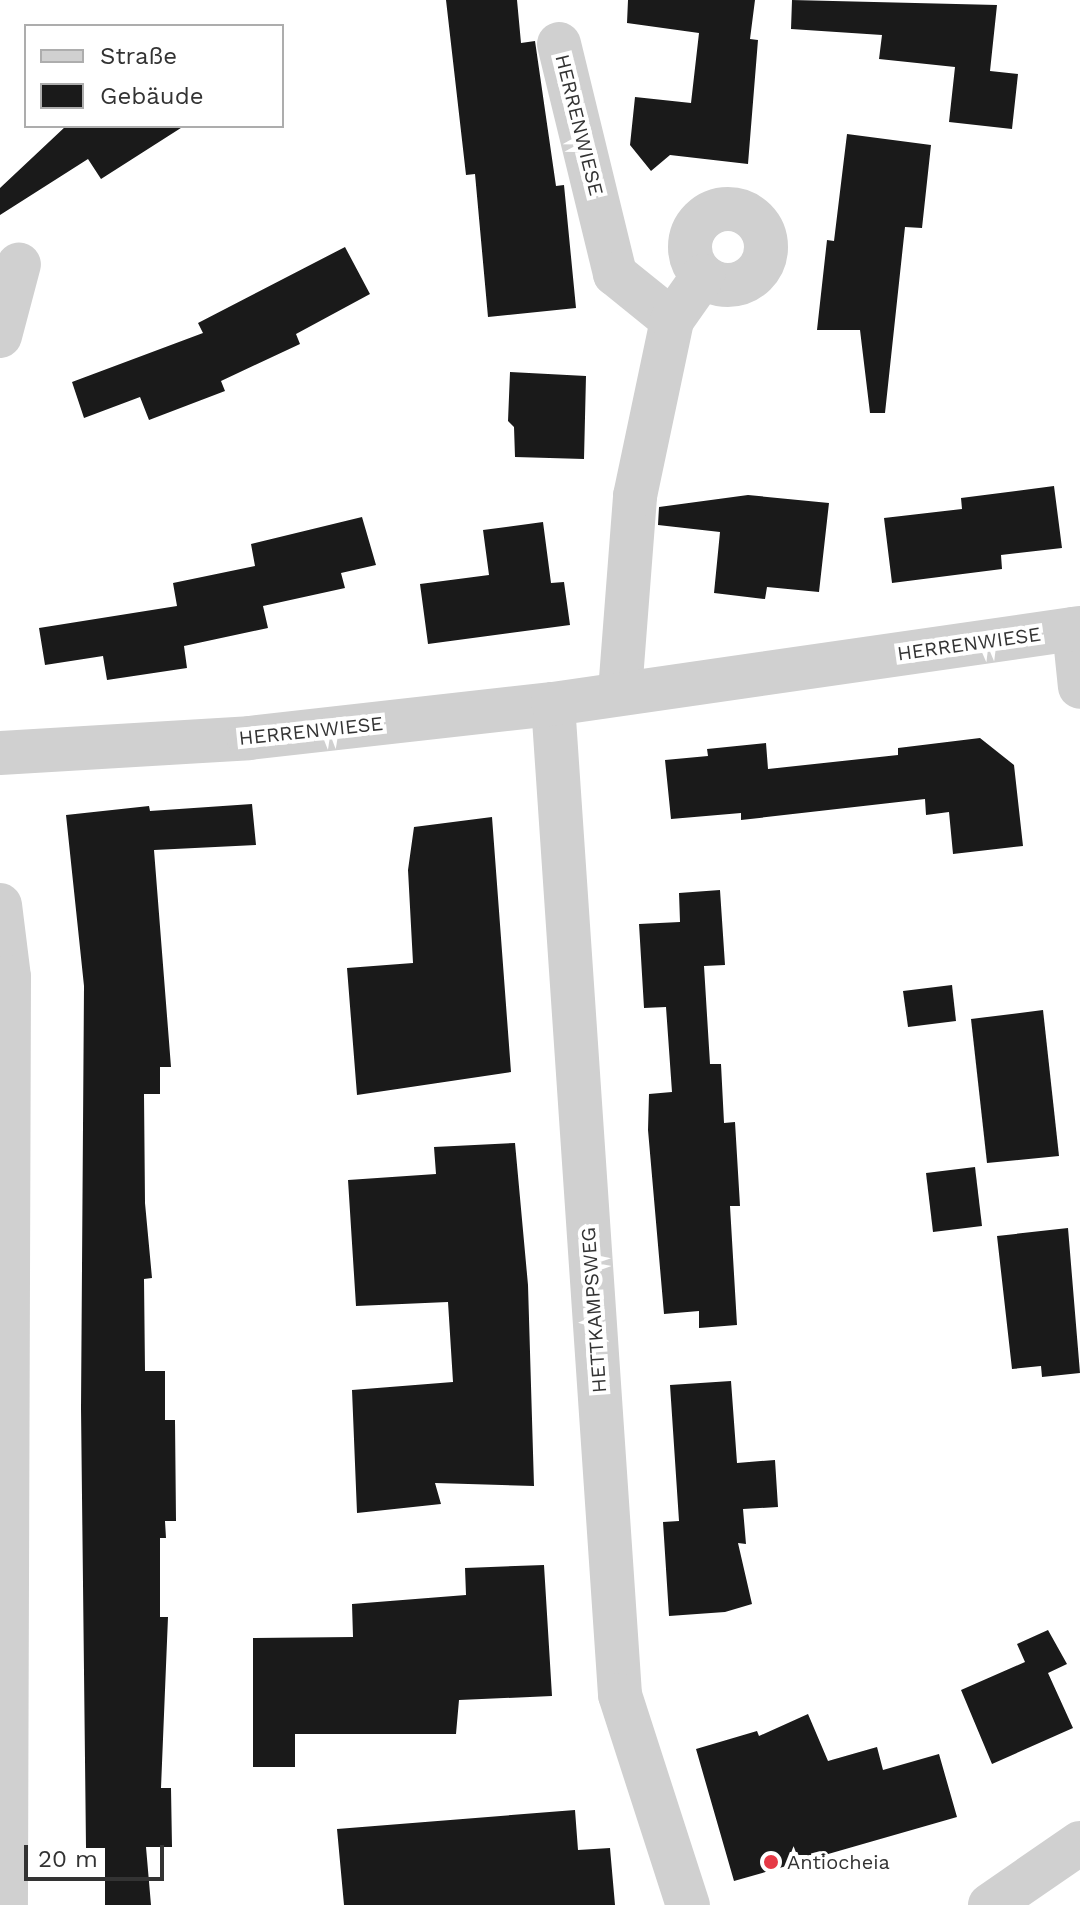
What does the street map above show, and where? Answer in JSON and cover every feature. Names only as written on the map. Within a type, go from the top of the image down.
[{"type":"street","name":"HERRENWIESE","points":[[559,44],[615,274],[672,320]]},
{"type":"street","points":[[0,336],[19,264]]},
{"type":"street","points":[[620,692],[635,496],[672,320],[703,276]]},
{"type":"street","name":"HERRENWIESE","points":[[0,753],[249,738],[553,704],[1077,629]]},
{"type":"street","points":[[1077,629],[1080,687]]},
{"type":"street","name":"HETTKAMPSWEG","points":[[553,704],[620,1695],[688,1905]]},
{"type":"street","points":[[0,905],[9,977],[6,1905]]},
{"type":"street","points":[[990,1905],[1080,1843]]},
{"type":"building","points":[[446,0],[517,0],[521,43],[535,41],[556,186],[564,185],[576,308],[488,317],[475,174],[466,175]]},
{"type":"building","points":[[628,0],[755,0],[750,39],[758,40],[748,164],[670,155],[651,171],[630,145],[635,97],[691,103],[699,33],[627,23]]},
{"type":"building","points":[[792,0],[997,5],[990,71],[1018,74],[1012,129],[949,122],[955,67],[879,59],[882,35],[791,29]]},
{"type":"building","points":[[64,128],[181,128],[101,179],[88,159],[0,215],[0,188]]},
{"type":"building","points":[[847,134],[931,145],[922,228],[905,227],[885,413],[870,413],[860,330],[817,330],[827,240],[834,241]]},
{"type":"building","points":[[345,247],[370,294],[296,334],[300,344],[221,381],[225,391],[149,420],[140,397],[84,418],[72,382],[203,333],[198,323]]},
{"type":"building","points":[[510,372],[586,376],[584,459],[515,457],[514,427],[508,421]]},
{"type":"building","points":[[1054,486],[1062,548],[1001,555],[1002,569],[892,583],[884,518],[962,509],[961,498]]},
{"type":"building","points":[[748,495],[829,503],[819,592],[767,587],[765,599],[714,593],[720,532],[658,525],[659,507]]},
{"type":"building","points":[[362,517],[376,565],[341,573],[345,588],[263,606],[268,628],[184,646],[187,668],[107,680],[103,656],[45,665],[39,628],[177,606],[173,583],[255,566],[251,544]]},
{"type":"building","points":[[543,522],[551,583],[564,582],[570,625],[428,644],[420,584],[489,575],[483,530]]},
{"type":"building","points":[[980,738],[1014,765],[1023,846],[953,854],[949,812],[926,815],[925,799],[741,820],[741,813],[671,819],[665,760],[708,756],[707,749],[766,743],[768,769],[898,755],[898,748]]},
{"type":"building","points":[[252,804],[256,845],[154,850],[171,1067],[160,1067],[160,1094],[144,1094],[145,1203],[152,1278],[144,1279],[145,1371],[165,1371],[165,1420],[175,1420],[176,1521],[165,1521],[166,1538],[160,1538],[160,1617],[168,1617],[161,1788],[171,1788],[172,1847],[146,1847],[151,1905],[105,1905],[105,1848],[86,1848],[81,1408],[84,986],[66,815],[149,806],[150,811]]},
{"type":"building","points":[[492,817],[511,1072],[357,1095],[347,968],[413,963],[408,870],[414,827]]},
{"type":"building","points":[[720,890],[725,965],[704,966],[710,1064],[721,1064],[724,1123],[735,1122],[740,1206],[730,1206],[737,1325],[699,1328],[699,1311],[664,1314],[648,1130],[649,1094],[672,1092],[666,1007],[644,1008],[639,924],[680,922],[679,893]]},
{"type":"building","points":[[952,985],[956,1021],[908,1027],[903,991]]},
{"type":"building","points":[[1043,1010],[1059,1156],[987,1163],[971,1019]]},
{"type":"building","points":[[515,1143],[528,1285],[534,1486],[435,1483],[441,1504],[357,1513],[352,1390],[453,1382],[448,1302],[356,1306],[348,1180],[436,1174],[434,1147]]},
{"type":"building","points":[[975,1167],[982,1226],[933,1232],[926,1173]]},
{"type":"building","points":[[1068,1228],[1080,1373],[1042,1377],[1041,1366],[1012,1369],[997,1236]]},
{"type":"building","points":[[731,1381],[737,1463],[775,1460],[778,1507],[743,1509],[746,1544],[738,1543],[752,1604],[725,1612],[669,1616],[663,1522],[679,1521],[670,1385]]},
{"type":"building","points":[[544,1565],[552,1696],[459,1700],[456,1734],[295,1734],[295,1767],[253,1767],[253,1638],[353,1637],[352,1604],[466,1595],[465,1568]]},
{"type":"building","points":[[1048,1630],[1067,1664],[1048,1673],[1073,1728],[992,1764],[961,1690],[1025,1662],[1017,1644]]},
{"type":"building","points":[[808,1714],[828,1761],[877,1747],[883,1770],[939,1754],[957,1817],[734,1881],[696,1749],[757,1731],[759,1736]]},
{"type":"building","points":[[575,1810],[578,1850],[610,1848],[615,1905],[344,1905],[337,1829]]},
{"type":"place","name":"Antiocheia","points":[[771,1862]]}]
